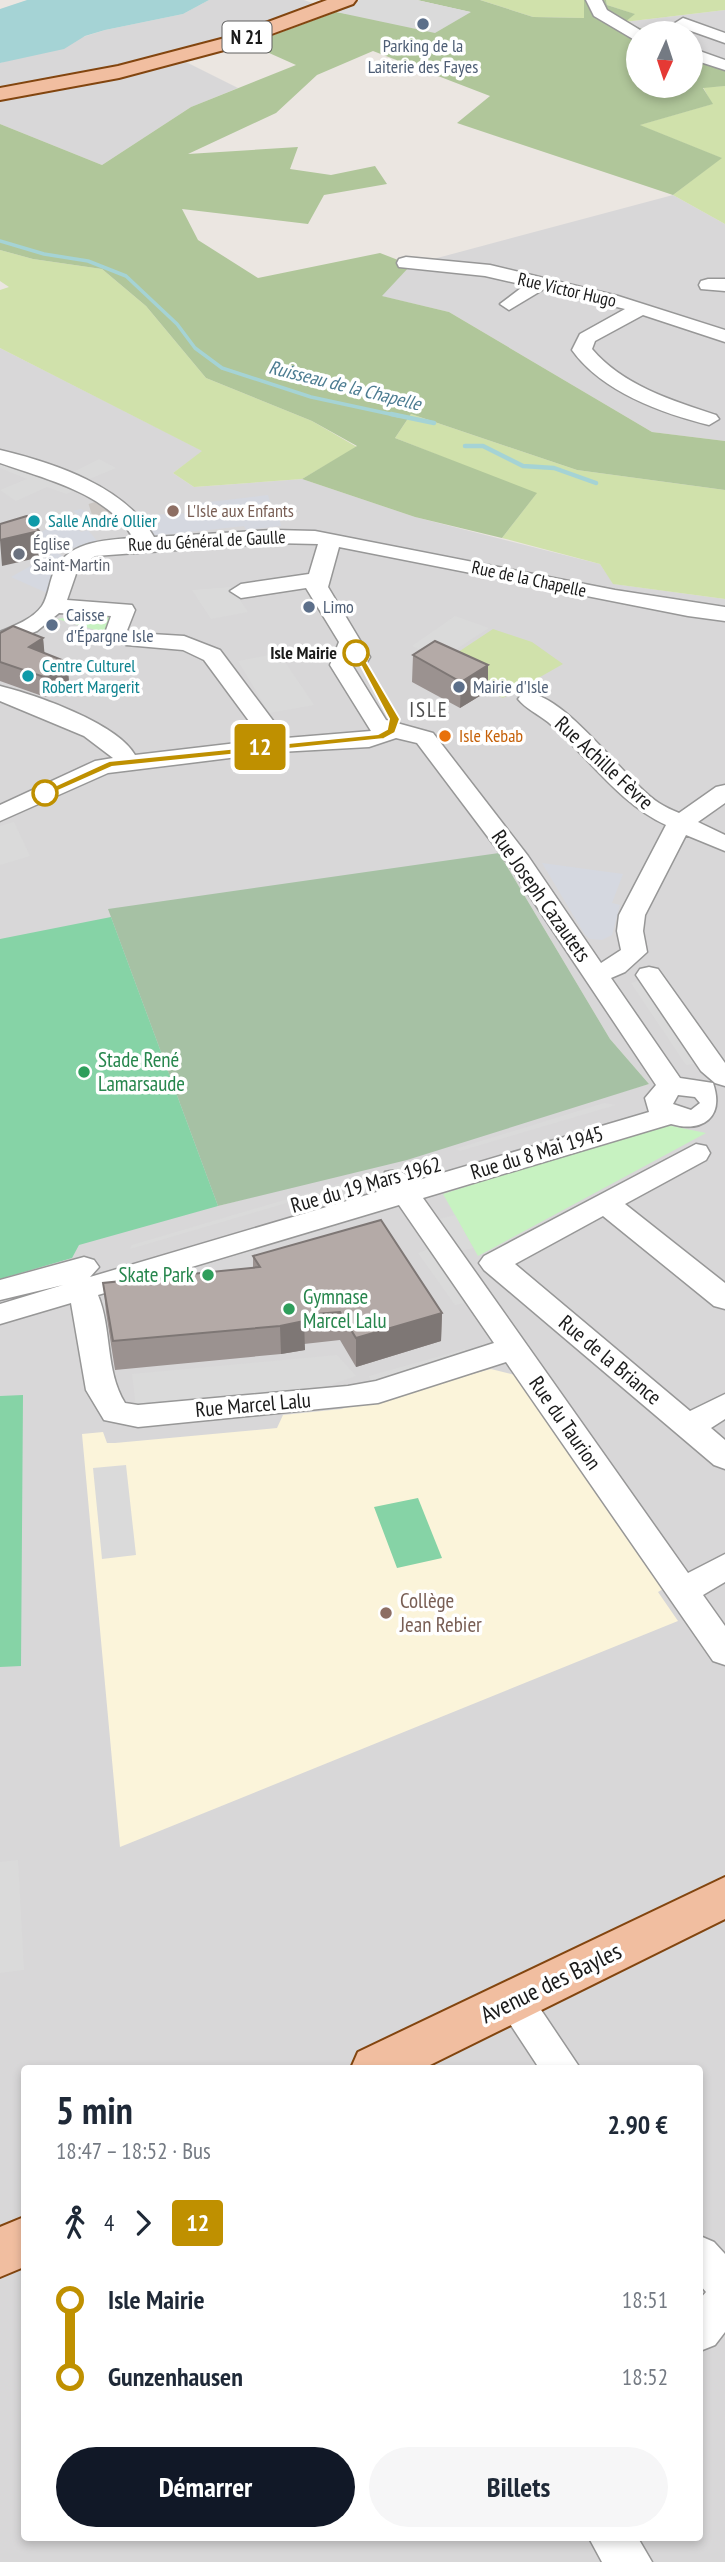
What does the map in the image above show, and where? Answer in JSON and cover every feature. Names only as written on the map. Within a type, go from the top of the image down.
[{"type":"main road","name":"N 21","points":[[0,93],[145,65],[232,42],[346,0]]},
{"type":"main road","name":"Avenue des Bayles","points":[[382,2065],[725,1897]]},
{"type":"main road","points":[[0,2253],[21,2242]]},
{"type":"street","points":[[594,0],[600,13],[626,28]]},
{"type":"street","points":[[704,30],[725,38]]},
{"type":"street","points":[[704,58],[725,65]]},
{"type":"street","name":"Rue Victor Hugo","points":[[406,263],[490,271],[495,275],[543,281],[641,308],[725,336]]},
{"type":"street","points":[[509,304],[543,281]]},
{"type":"street","points":[[641,308],[587,338],[582,350],[589,362],[631,388],[709,419]]},
{"type":"street","points":[[0,456],[85,486],[140,531],[146,544]]},
{"type":"street","name":"Rue du Général de Gaulle","points":[[53,606],[60,579],[70,562],[80,554],[101,548],[268,536],[333,541]]},
{"type":"street","points":[[242,591],[319,579],[326,550],[333,541]]},
{"type":"street","name":"Rue de la Chapelle","points":[[333,541],[636,600],[725,614]]},
{"type":"street","name":"Rue Joseph Cazautets","points":[[319,579],[319,594],[350,642],[341,665],[377,725],[425,738],[519,861],[596,975],[667,1100]]},
{"type":"street","points":[[0,639],[42,618],[53,606],[124,610],[125,637],[183,642],[201,647],[212,655],[279,745]]},
{"type":"street","points":[[0,693],[99,733],[118,745],[127,762]]},
{"type":"street","name":"Rue Achille Fèvre","points":[[530,699],[556,717],[649,808],[725,844]]},
{"type":"street","points":[[0,814],[103,765],[279,745],[369,740],[392,731]]},
{"type":"street","points":[[596,975],[616,966],[634,952],[630,930],[632,915],[679,824],[725,792]]},
{"type":"street","points":[[579,950],[613,944],[630,930]]},
{"type":"street","points":[[649,975],[711,1065],[718,1102],[680,1119],[667,1100]]},
{"type":"street","name":"Rue du 8 Mai 1945","points":[[0,1314],[76,1279],[399,1185],[667,1100]]},
{"type":"street","points":[[696,1153],[604,1202],[725,1298]]},
{"type":"street","name":"Rue du Taurion","points":[[399,1185],[725,1652]]},
{"type":"street","name":"Rue de la Briance","points":[[604,1202],[494,1263],[725,1457]]},
{"type":"street","points":[[0,1290],[76,1279]]},
{"type":"street","name":"Rue Marcel Lalu","points":[[76,1279],[89,1310],[101,1391],[114,1412],[138,1416],[358,1395],[514,1348]]},
{"type":"street","points":[[689,1426],[725,1405]]},
{"type":"street","points":[[684,1591],[725,1566]]},
{"type":"street","points":[[514,2001],[559,2065]]},
{"type":"street","points":[[703,2258],[725,2284]]},
{"type":"street","points":[[703,2327],[725,2300]]},
{"type":"street","points":[[613,2541],[630,2562]]},
{"type":"shaded area","points":[[209,0],[304,0],[321,6],[170,54],[238,88],[191,107],[102,165],[0,124],[0,63],[105,30],[183,14]]},
{"type":"shaded area","name":"Parking de la Laiterie des Fayes","points":[[360,0],[417,0],[471,12],[435,33],[336,12]]},
{"type":"shaded area","points":[[725,10],[725,62],[704,54],[704,21],[632,21]]},
{"type":"shaded area","points":[[673,195],[725,224],[725,441],[652,432],[449,312],[381,296],[411,265]]},
{"type":"shaded area","points":[[0,348],[203,451],[173,473],[194,487],[302,479],[415,517],[600,564],[614,584],[725,599],[725,2562],[0,2562]],"holes":[[[499,853],[610,1039],[649,1084],[336,1176],[218,1206]]]},
{"type":"shaded area","points":[[99,459],[116,468],[87,480],[69,474]]},
{"type":"shaded area","points":[[0,460],[75,490],[66,494],[47,487],[16,501],[0,490],[27,479],[0,468]]},
{"type":"shaded area","points":[[268,495],[271,505],[277,505],[281,526],[246,530],[244,526],[154,536],[145,515],[193,513],[192,504]]},
{"type":"shaded area","points":[[81,509],[94,516],[72,524],[81,532],[88,530],[98,542],[56,552],[67,559],[53,572],[47,593],[11,577],[55,552],[45,539],[33,536],[63,521],[57,517],[64,515],[68,518],[77,514],[73,511]]},
{"type":"shaded area","points":[[231,587],[248,612],[211,619],[192,590]]},
{"type":"shaded area","points":[[455,616],[489,628],[441,659],[412,646]]},
{"type":"shaded area","points":[[279,653],[314,705],[269,713],[238,661]]},
{"type":"shaded area","points":[[14,822],[30,856],[0,865],[0,826]]},
{"type":"shaded area","points":[[542,863],[623,874],[612,903],[620,905],[612,935],[602,940],[590,939],[585,935]]},
{"type":"shaded area","points":[[645,979],[700,1063],[686,1065],[631,983]]},
{"type":"shaded area","points":[[604,1103],[616,1105],[460,1151],[455,1149]]},
{"type":"shaded area","points":[[416,1161],[423,1163],[130,1249],[132,1245]]},
{"type":"shaded area","points":[[455,1215],[473,1248],[460,1251],[439,1219]]},
{"type":"shaded area","points":[[432,1248],[469,1302],[455,1305],[418,1253]]},
{"type":"shaded area","points":[[465,1349],[478,1368],[375,1398],[369,1376]]},
{"type":"shaded area","points":[[337,1355],[356,1376],[319,1389],[136,1407],[132,1374]]},
{"type":"shaded area","name":"Collège Jean Rebier","points":[[491,1369],[515,1375],[663,1589],[658,1592],[678,1621],[120,1847],[82,1434],[103,1432],[107,1443],[115,1443],[277,1428],[283,1415],[341,1409]]},
{"type":"shaded area","points":[[126,1465],[136,1555],[102,1559],[93,1468]]},
{"type":"shaded area","points":[[18,1860],[24,1970],[0,1973],[0,1862]]},
{"type":"green space","points":[[417,0],[480,0],[533,17],[584,18],[584,0],[606,0],[607,5],[635,14],[625,22],[626,98],[704,98],[704,90],[713,104],[640,125],[722,158],[673,195],[457,123],[490,96],[373,51],[317,75],[276,113],[188,154],[298,147],[290,169],[331,175],[375,166],[387,184],[324,195],[308,224],[182,209],[198,240],[258,278],[380,253],[411,265],[382,296],[449,312],[652,432],[725,441],[725,490],[577,470],[411,414],[395,438],[537,493],[502,538],[415,517],[302,479],[357,446],[312,421],[206,378],[146,306],[102,269],[33,259],[0,250],[0,124],[102,165],[191,107],[296,65],[249,44],[336,12],[356,15],[470,12]]},
{"type":"green space","points":[[480,0],[584,0],[585,18],[533,17]]},
{"type":"green space","points":[[606,0],[725,0],[725,10],[624,22],[634,14],[607,5]]},
{"type":"green space","points":[[704,54],[725,62],[725,86],[704,88]]},
{"type":"green space","points":[[725,86],[725,224],[673,195],[721,158],[639,125],[712,104],[704,87]]},
{"type":"green space","points":[[0,250],[33,259],[102,269],[146,306],[206,378],[312,421],[357,447],[302,479],[194,487],[173,473],[202,451],[0,348],[0,290],[9,287],[0,281]]},
{"type":"green space","points":[[411,414],[577,470],[725,490],[725,599],[613,584],[600,564],[502,538],[536,494],[395,438]]},
{"type":"green space","points":[[72,612],[114,617],[106,633],[57,619],[70,617]]},
{"type":"green space","points":[[493,629],[532,642],[563,664],[503,698],[434,668]]},
{"type":"green space","points":[[499,853],[610,1039],[649,1084],[407,1160],[218,1206],[108,909]]},
{"type":"green space","name":"Stade René Lamarsaude","points":[[111,917],[218,1206],[79,1245],[72,1258],[0,1279],[0,939]]},
{"type":"green space","points":[[662,1124],[706,1133],[478,1256],[443,1194]]},
{"type":"green space","points":[[23,1395],[21,1666],[0,1667],[0,1396]]},
{"type":"green space","points":[[418,1498],[442,1558],[397,1568],[374,1507]]},
{"type":"water","points":[[27,0],[209,0],[183,14],[105,30],[85,36],[64,49],[0,63],[0,9]]},
{"type":"building","points":[[27,516],[39,531],[0,540],[0,524]]},
{"type":"building","points":[[13,626],[43,638],[29,647],[67,662],[44,677],[0,662],[0,633]]},
{"type":"building","points":[[435,641],[488,665],[461,682],[413,655]]},
{"type":"building","points":[[381,1220],[442,1313],[356,1338],[340,1312],[303,1315],[304,1321],[280,1326],[113,1341],[103,1283],[260,1267],[253,1256]]},
{"type":"waterway","name":"Ruisseau de la Chapelle","points":[[0,241],[44,254],[88,261],[126,276],[177,324],[195,348],[222,368],[311,397],[399,416]]},
{"type":"waterway","name":"Ruisseau de la Chapelle","points":[[391,414],[434,423]]},
{"type":"waterway","points":[[465,446],[483,446],[523,466],[554,468],[596,483]]},
{"type":"tunnel","points":[[92,515],[108,510]]},
{"type":"bus line","name":"12","points":[[45,793],[103,765],[279,745],[369,740],[380,737],[392,731],[395,719],[356,653]]},
{"type":"place","name":"Parking de la Laiterie des Fayes","points":[[423,24]]},
{"type":"place","name":"L'Isle aux Enfants","points":[[173,511]]},
{"type":"place","name":"Salle André Ollier","points":[[34,521]]},
{"type":"place","name":"Église Saint-Martin","points":[[19,554]]},
{"type":"place","name":"Limo","points":[[309,607]]},
{"type":"place","name":"Caisse d'Épargne Isle","points":[[52,625]]},
{"type":"place","name":"Isle Mairie","points":[[356,653]]},
{"type":"place","name":"Centre Culturel Robert Margerit","points":[[28,676]]},
{"type":"place","name":"Mairie d'Isle","points":[[459,687]]},
{"type":"place","name":"Isle Kebab","points":[[445,736]]},
{"type":"place","name":"Stade René Lamarsaude","points":[[84,1072]]},
{"type":"place","name":"Skate Park","points":[[208,1275]]},
{"type":"place","name":"Gymnase Marcel Lalu","points":[[289,1309]]},
{"type":"place","name":"Collège Jean Rebier","points":[[386,1613]]},
{"type":"district","name":"ISLE","points":[[429,710]]}]
